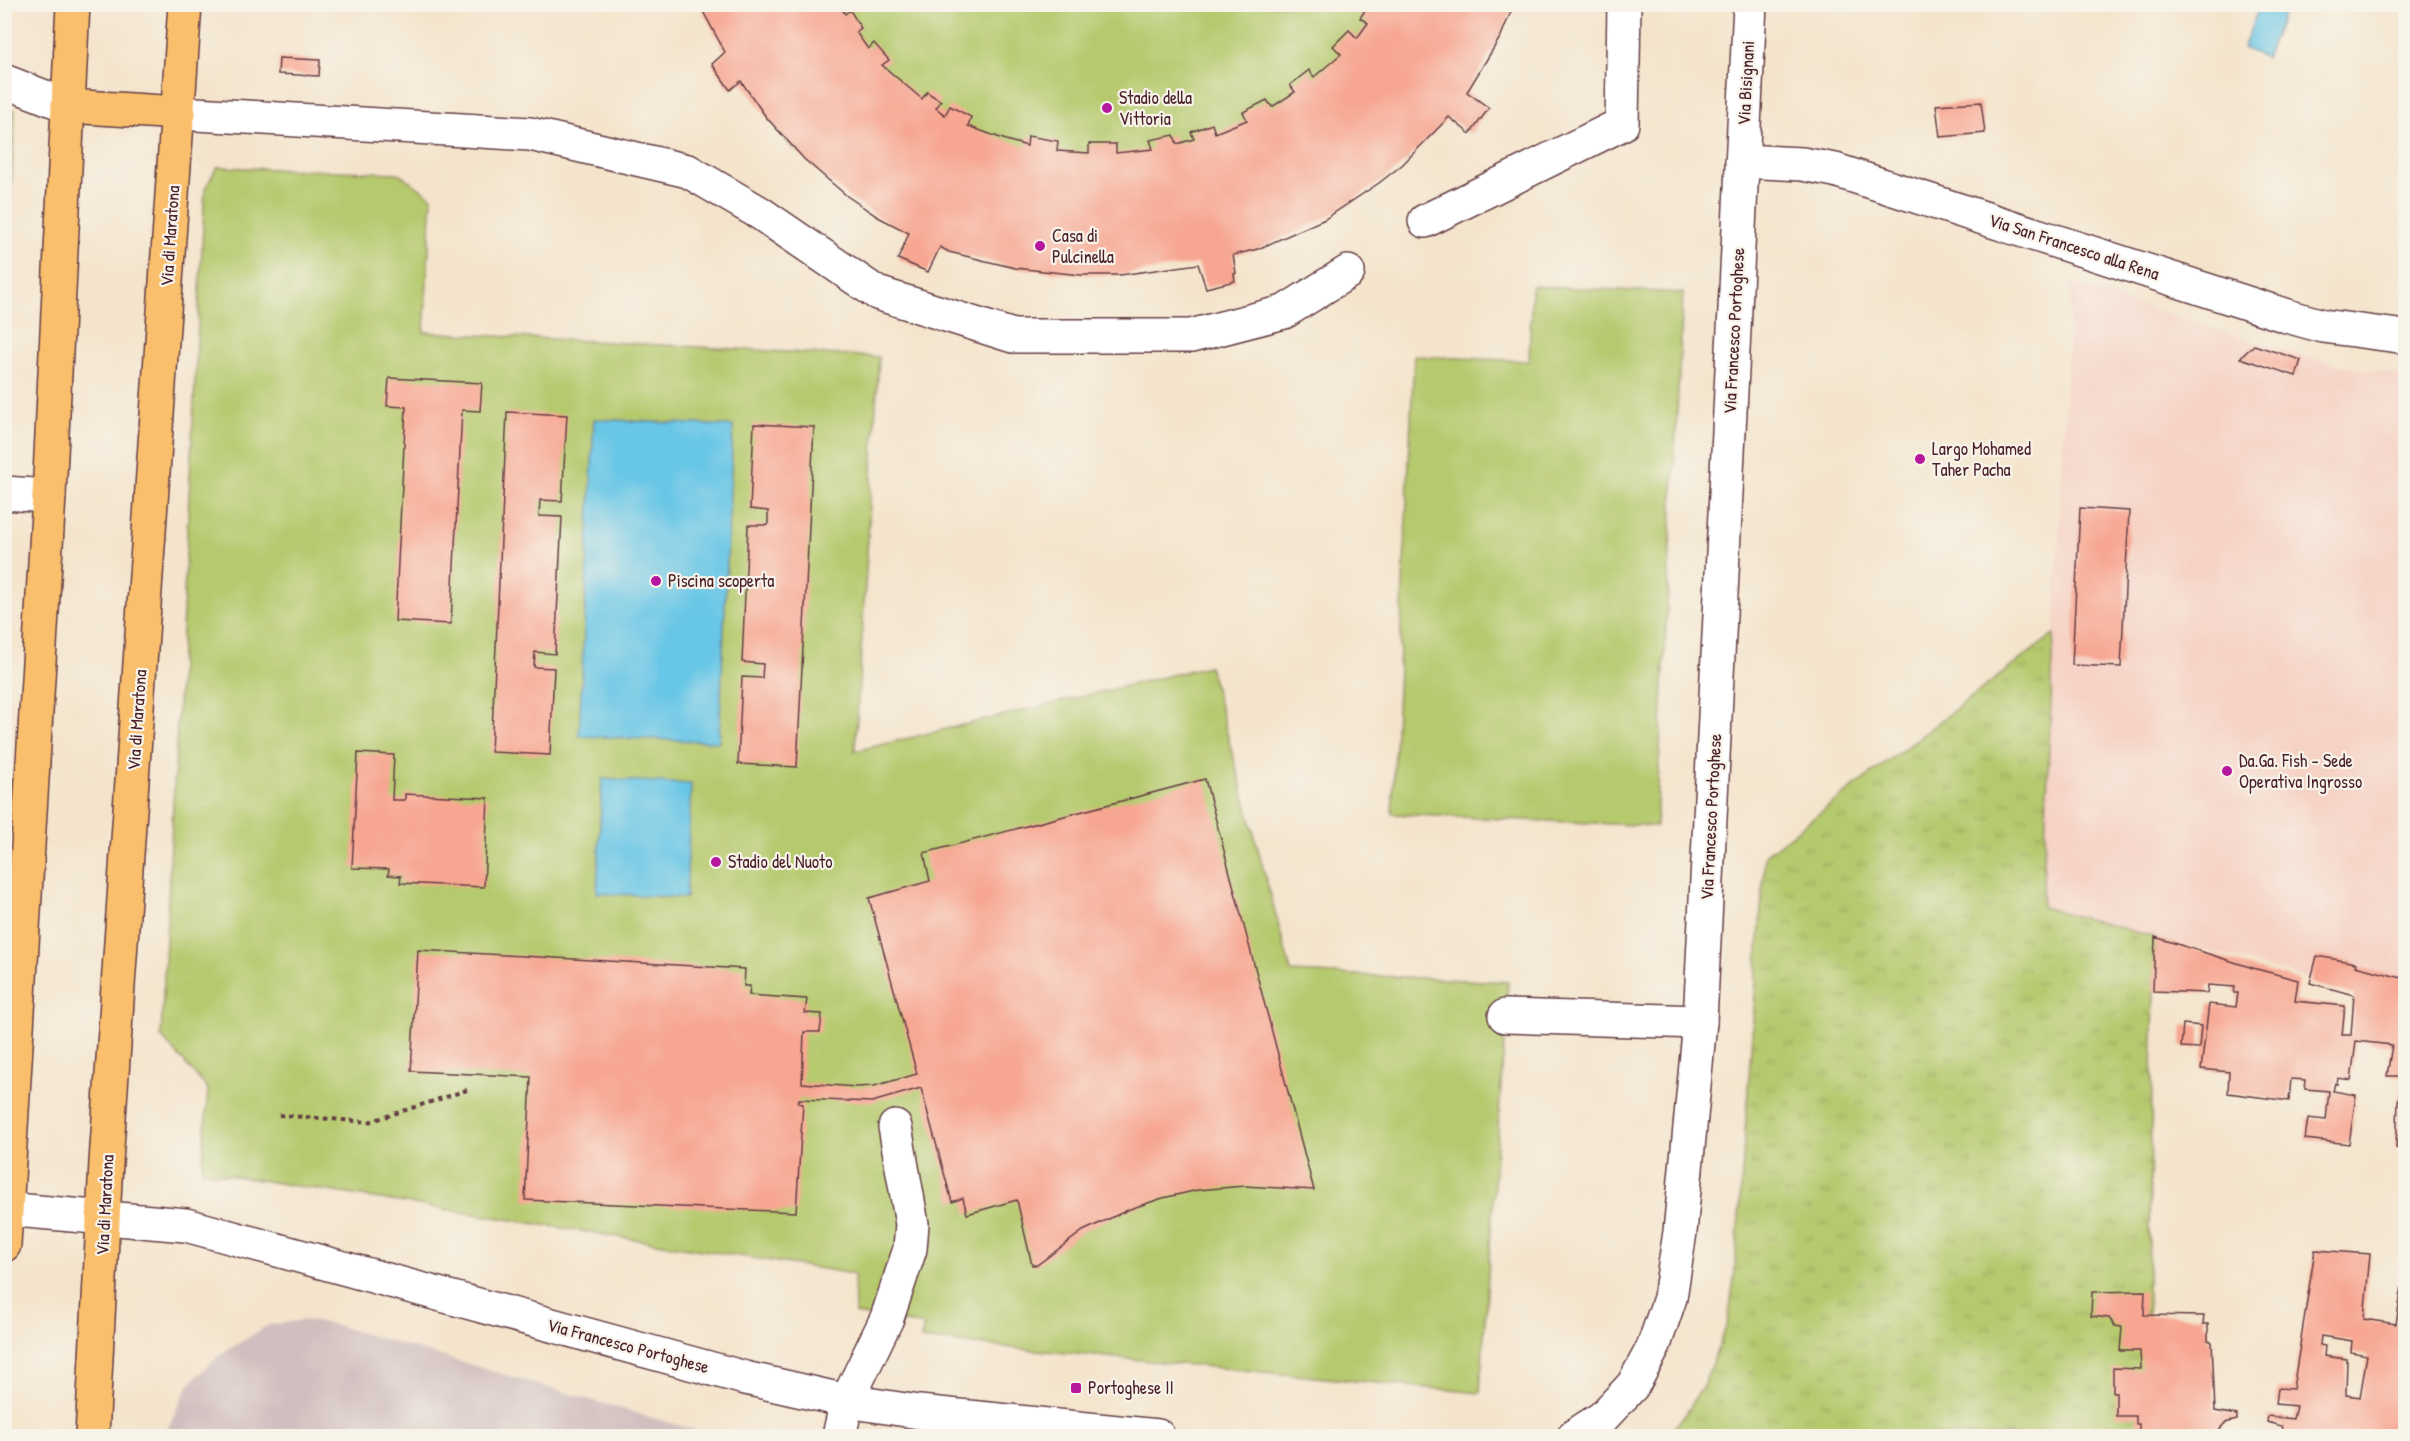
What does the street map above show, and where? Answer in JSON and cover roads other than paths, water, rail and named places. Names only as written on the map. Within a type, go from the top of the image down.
[{"type":"main road","points":[[4,1245],[49,496],[73,4]]},
{"type":"main road","name":"Via di Maratona","points":[[92,1437],[105,1218],[106,1162],[179,113],[184,4]]},
{"type":"main road","points":[[68,106],[179,113]]},
{"type":"street","points":[[1425,221],[1622,124],[1624,4]]},
{"type":"street","name":"Via Bisignani","points":[[1742,161],[1749,4]]},
{"type":"street","points":[[4,81],[68,106]]},
{"type":"street","points":[[179,113],[530,134],[688,171],[760,213],[877,292],[1013,336],[1191,336],[1284,312],[1348,272]]},
{"type":"street","name":"Via San Francesco alla Rena","points":[[1742,161],[1824,167],[2287,316],[2323,326],[2406,337]]},
{"type":"street","name":"Via Francesco Portoghese","points":[[1574,1437],[1602,1418],[1633,1385],[1653,1348],[1670,1298],[1680,1232],[1700,1022],[1742,161]]},
{"type":"street","points":[[4,493],[49,496]]},
{"type":"street","points":[[1505,1017],[1700,1022]]},
{"type":"street","points":[[839,1437],[847,1401],[886,1318],[910,1249],[912,1224],[895,1127]]},
{"type":"street","name":"Via Francesco Portoghese","points":[[6,1209],[186,1225],[745,1378],[847,1401],[920,1412],[1158,1437]]},
{"type":"water","points":[[2260,5],[2287,5],[2266,58],[2243,48]]},
{"type":"water","name":"Piscina scoperta","points":[[594,419],[733,426],[719,742],[579,736]]},
{"type":"water","points":[[602,779],[691,784],[686,898],[597,893]]},
{"type":"place","name":"Stadio della Vittoria","points":[[1107,108]]},
{"type":"place","name":"Casa di Pulcinella","points":[[1040,246]]},
{"type":"place","name":"Largo Mohamed Taher Pacha","points":[[1920,459]]},
{"type":"place","name":"Piscina scoperta","points":[[656,581]]},
{"type":"place","name":"Da.Ga. Fish - Sede Operativa Ingrosso","points":[[2227,771]]},
{"type":"place","name":"Stadio del Nuoto","points":[[716,862]]},
{"type":"place","name":"Portoghese II","points":[[1076,1388]]}]
